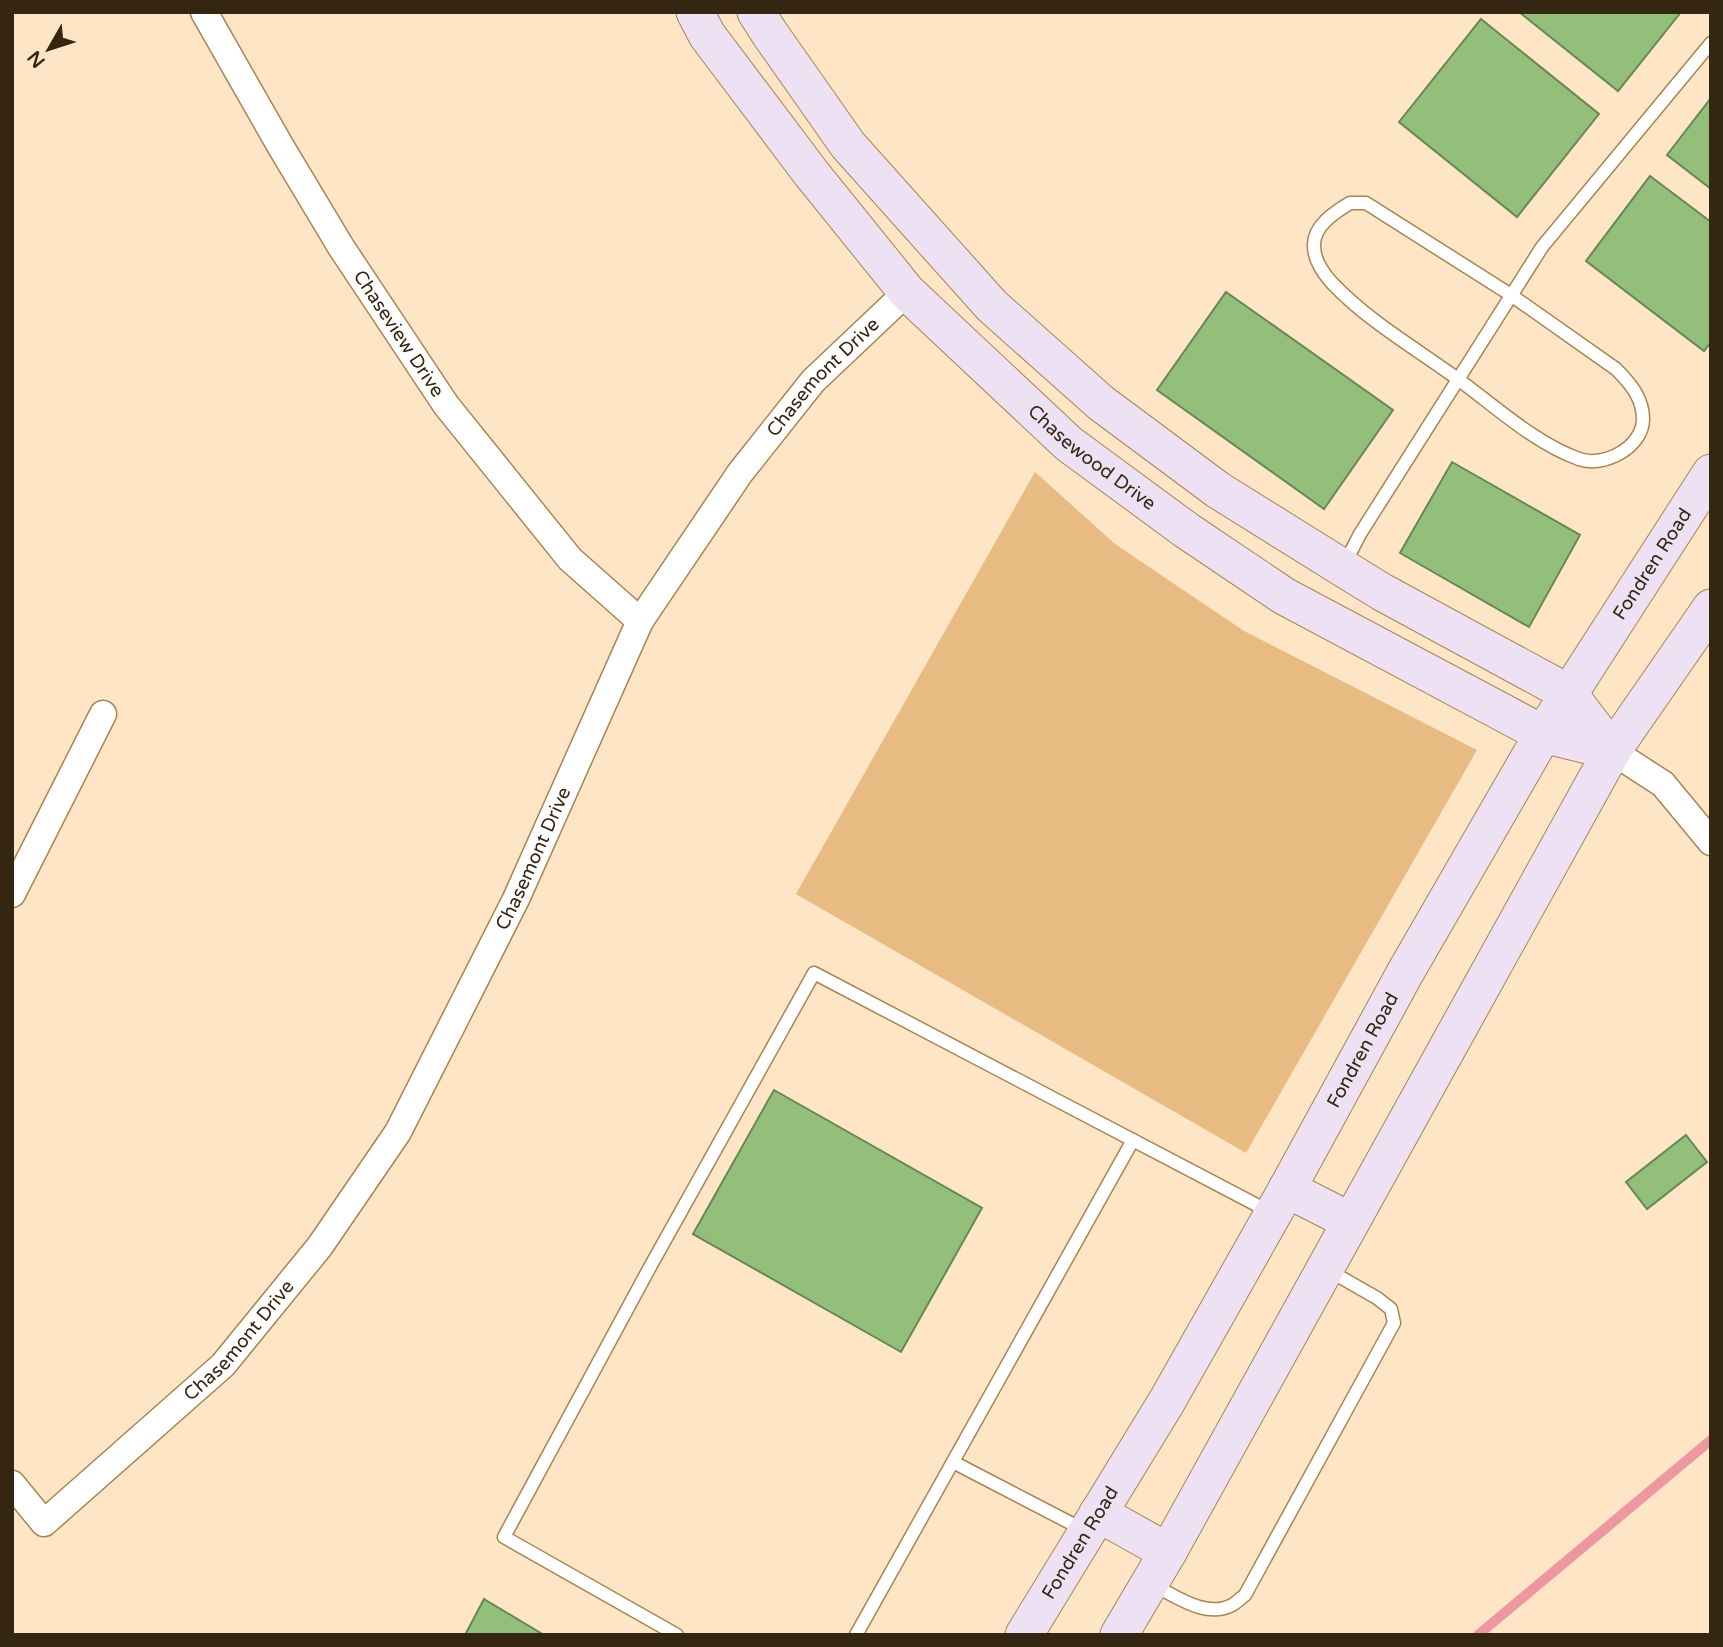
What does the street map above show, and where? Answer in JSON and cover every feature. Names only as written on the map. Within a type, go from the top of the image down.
[{"type":"main road","name":"Chasewood Drive","points":[[695,12],[707,35],[811,173],[907,292],[1069,444],[1186,530],[1284,596],[1543,734],[1612,751]]},
{"type":"main road","name":"Chasewood Drive","points":[[756,12],[848,145],[992,306],[1101,403],[1218,490],[1343,568],[1568,694],[1612,751]]},
{"type":"main road","points":[[811,173],[848,145]]},
{"type":"main road","name":"Fondren Road","points":[[1024,1635],[1167,1401],[1405,973],[1543,734],[1711,473]]},
{"type":"main road","points":[[1186,530],[1218,490]]},
{"type":"main road","points":[[1119,1635],[1168,1552],[1612,751],[1711,607]]},
{"type":"main road","points":[[1280,1201],[1350,1221]]},
{"type":"main road","points":[[1093,1523],[1168,1552]]},
{"type":"street","name":"Chaseview Drive","points":[[204,12],[341,247],[446,405],[570,559],[640,621]]},
{"type":"street","name":"Chasemont Drive","points":[[12,1485],[44,1523],[223,1365],[320,1246],[397,1132],[516,899],[640,621],[740,473],[813,381],[907,292]]},
{"type":"street","points":[[12,894],[103,714]]},
{"type":"street","name":"Chasewood Drive","points":[[1612,751],[1663,784],[1711,842]]},
{"type":"lane","points":[[1343,568],[1360,534],[1542,247],[1711,43]]},
{"type":"lane","points":[[1366,203],[1511,295],[1616,369],[1630,383],[1640,402],[1643,421],[1636,439],[1621,453],[1608,460],[1582,460],[1542,442],[1458,379],[1362,311],[1331,281],[1317,261],[1313,243],[1319,228],[1333,214],[1350,204],[1366,203]]},
{"type":"lane","points":[[677,1635],[504,1536],[814,973],[1133,1140],[1280,1201]]},
{"type":"lane","points":[[856,1635],[1133,1140]]},
{"type":"lane","points":[[1150,1583],[1201,1608],[1218,1609],[1232,1605],[1245,1595],[1394,1323],[1391,1309],[1324,1268]]},
{"type":"lane","points":[[953,1462],[1093,1523]]},
{"type":"shaded area","points":[[1035,472],[1115,544],[1244,631],[1477,750],[1246,1153],[796,894]]},
{"type":"building","points":[[1519,12],[1681,12],[1618,91]]},
{"type":"building","points":[[1481,19],[1599,114],[1517,217],[1399,122]]},
{"type":"building","points":[[1711,98],[1711,189],[1667,155]]},
{"type":"building","points":[[1650,176],[1711,222],[1711,342],[1704,351],[1586,261]]},
{"type":"building","points":[[1226,292],[1393,410],[1324,509],[1157,390]]},
{"type":"building","points":[[1452,462],[1580,535],[1529,627],[1400,553]]},
{"type":"building","points":[[774,1090],[982,1208],[901,1352],[693,1234]]},
{"type":"building","points":[[1686,1135],[1707,1162],[1647,1209],[1626,1182]]},
{"type":"building","points":[[484,1599],[544,1635],[465,1635]]},
{"type":"waterway","points":[[1478,1635],[1711,1440]]}]
